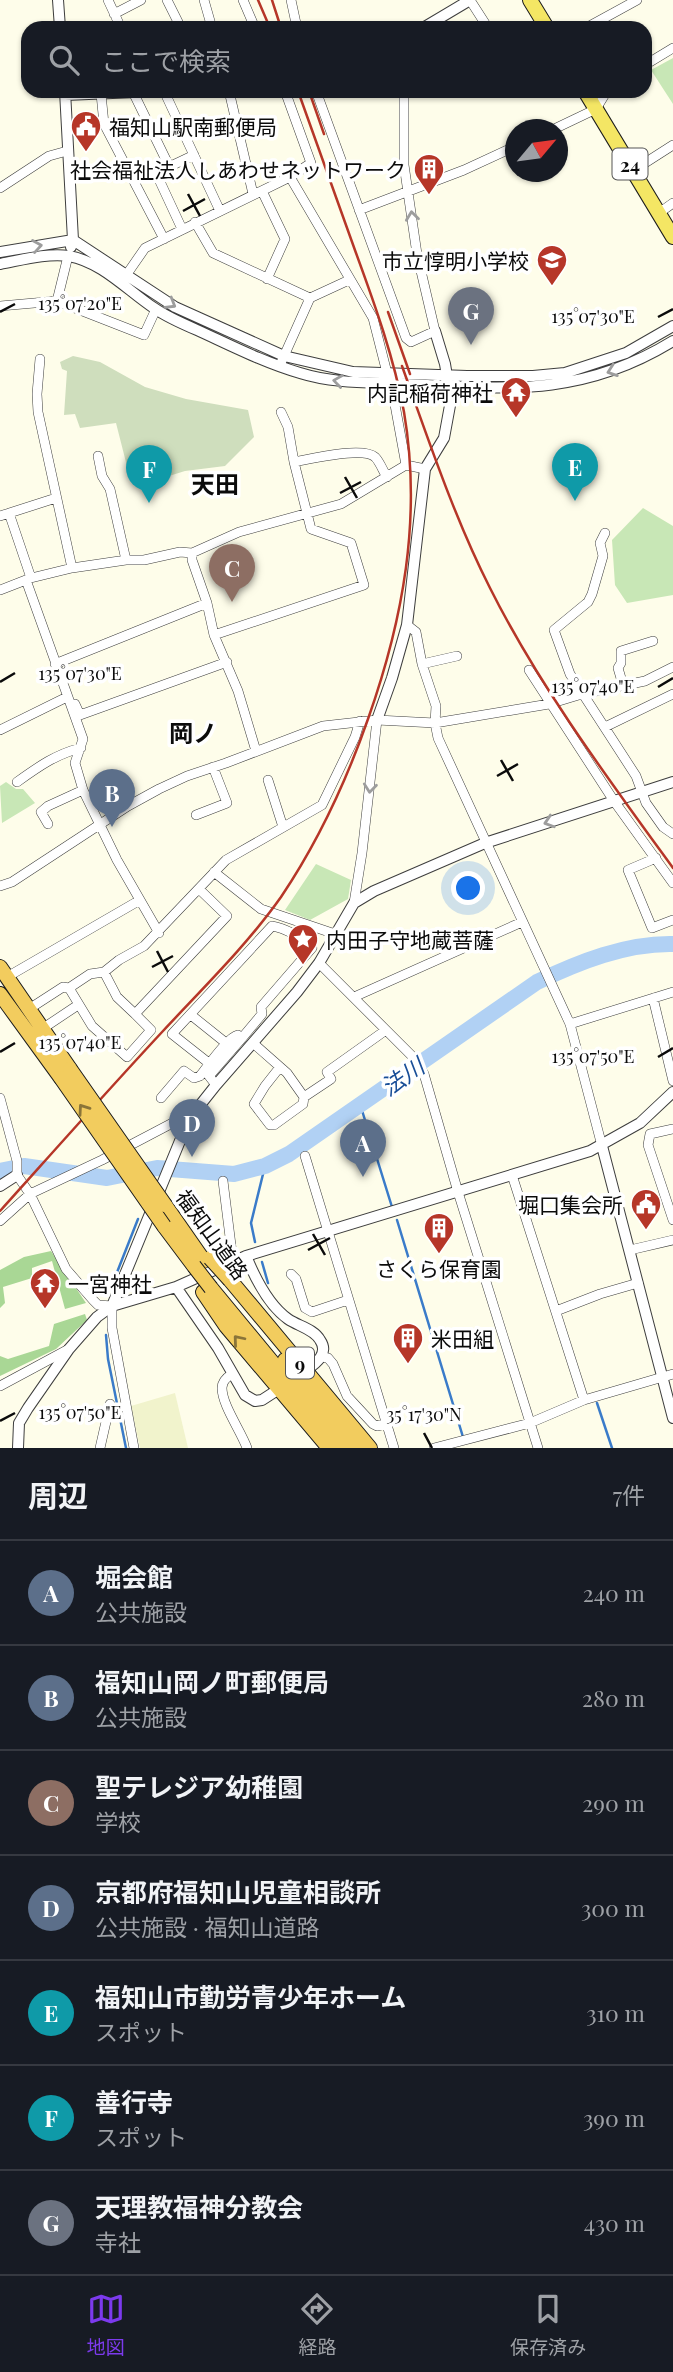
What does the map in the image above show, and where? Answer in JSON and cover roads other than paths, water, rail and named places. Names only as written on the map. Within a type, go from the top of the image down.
[{"type":"highway","name":"福知山道路","points":[[3,972],[42,1029],[66,1073],[167,1214]]},
{"type":"highway","name":"福知山道路","points":[[0,994],[66,1073],[167,1214],[174,1239],[199,1264]]},
{"type":"highway","name":"9","points":[[167,1214],[199,1264],[217,1286],[306,1370],[370,1448]]},
{"type":"highway","name":"9","points":[[199,1264],[217,1286],[226,1326],[329,1448]]},
{"type":"highway","name":"福知山道路","points":[[217,1286],[343,1448]]},
{"type":"highway","name":"福知山道路","points":[[217,1286],[358,1448]]},
{"type":"main road","points":[[530,0],[543,21]]},
{"type":"main road","name":"24","points":[[589,98],[673,237]]},
{"type":"street","points":[[58,0],[60,21]]},
{"type":"street","points":[[108,0],[118,21]]},
{"type":"street","points":[[114,14],[141,0]]},
{"type":"street","points":[[167,0],[178,21]]},
{"type":"street","points":[[204,0],[210,21]]},
{"type":"street","points":[[243,0],[252,21]]},
{"type":"street","points":[[290,0],[295,21]]},
{"type":"street","points":[[435,21],[470,0],[484,21]]},
{"type":"street","points":[[599,21],[637,0]]},
{"type":"street","points":[[652,61],[673,48]]},
{"type":"street","points":[[57,301],[73,240],[65,98]]},
{"type":"street","points":[[101,98],[104,124],[164,239]]},
{"type":"street","points":[[136,98],[169,166]]},
{"type":"street","points":[[166,98],[220,211]]},
{"type":"street","points":[[231,98],[258,193],[285,239],[267,279]]},
{"type":"street","points":[[127,274],[145,248],[290,177],[312,163],[288,98]]},
{"type":"street","points":[[319,98],[405,338],[411,342],[435,331]]},
{"type":"street","points":[[134,1448],[112,1328],[112,1306],[189,1118],[297,992],[319,963],[354,903],[377,720],[407,625],[425,469],[444,438],[451,400],[449,381],[417,254],[404,165],[404,98]]},
{"type":"street","points":[[568,122],[596,109],[603,98]]},
{"type":"street","points":[[634,170],[673,145]]},
{"type":"street","points":[[0,188],[49,156],[67,151]]},
{"type":"street","points":[[359,211],[505,151]]},
{"type":"street","points":[[183,229],[156,173],[194,155]]},
{"type":"street","points":[[290,177],[373,318],[389,378],[405,466]]},
{"type":"street","points":[[659,213],[673,203]]},
{"type":"street","points":[[195,222],[213,253],[310,298]]},
{"type":"street","points":[[0,252],[73,240],[175,307],[282,360]]},
{"type":"street","points":[[0,264],[47,256],[68,256],[85,261],[105,272],[156,309],[194,329],[282,360],[389,378],[540,387],[615,371],[673,341]]},
{"type":"street","points":[[282,360],[310,298],[349,280]]},
{"type":"street","points":[[0,306],[57,301],[144,335],[156,309]]},
{"type":"street","points":[[449,381],[565,373],[626,353],[673,326]]},
{"type":"street","points":[[40,359],[38,412],[72,568]]},
{"type":"street","points":[[214,635],[363,585],[351,543],[311,529],[288,427],[281,412]]},
{"type":"street","points":[[294,462],[366,453],[375,457],[387,477]]},
{"type":"street","points":[[97,456],[102,477],[110,489],[126,560]]},
{"type":"street","points":[[0,590],[28,579],[72,568],[144,560],[180,552],[192,553],[239,532],[341,504],[405,466],[425,469]]},
{"type":"street","points":[[57,498],[5,515],[83,739],[75,763],[83,790],[159,933]]},
{"type":"street","points":[[605,533],[600,543],[603,556],[593,594],[588,603],[554,630],[570,674],[636,776],[646,803],[663,827],[673,834]]},
{"type":"street","points":[[192,553],[214,635],[227,662],[256,751]]},
{"type":"street","points":[[55,664],[206,603]]},
{"type":"street","points":[[407,625],[416,632],[422,664],[436,706],[438,738],[570,1024],[638,1283],[668,1375],[673,1418]]},
{"type":"street","points":[[623,685],[618,668],[621,651],[653,641]]},
{"type":"street","points":[[422,664],[457,656]]},
{"type":"street","points":[[0,730],[67,697],[72,697],[80,715],[227,662]]},
{"type":"street","points":[[0,886],[12,882],[99,824],[159,789],[323,726],[377,720],[435,723],[549,704],[645,681],[673,667]]},
{"type":"street","points":[[529,670],[614,801],[673,883]]},
{"type":"street","points":[[605,727],[673,694]]},
{"type":"street","points":[[29,1009],[90,974],[104,972],[144,946],[226,860],[322,805],[360,721]]},
{"type":"street","points":[[17,782],[46,761],[66,751],[81,748]]},
{"type":"street","points":[[196,815],[227,803],[213,767]]},
{"type":"street","points":[[268,780],[283,827]]},
{"type":"street","points":[[354,903],[374,891],[485,843],[673,782]]},
{"type":"street","points":[[48,824],[41,812],[83,790]]},
{"type":"street","points":[[656,858],[628,870],[652,928],[673,920]]},
{"type":"street","points":[[214,872],[261,909],[335,934]]},
{"type":"street","points":[[135,1014],[227,916],[199,889]]},
{"type":"street","points":[[3,972],[140,901]]},
{"type":"street","points":[[354,997],[522,922]]},
{"type":"street","points":[[210,1064],[172,1034],[272,926],[308,943],[312,948],[261,1007],[262,1014],[209,1076],[216,1084]]},
{"type":"street","points":[[319,963],[413,1057],[421,1070],[538,1448]]},
{"type":"street","points":[[69,988],[92,1026],[127,1057],[151,1030],[117,997],[104,972]]},
{"type":"street","points":[[570,1024],[673,992]]},
{"type":"street","points":[[653,998],[673,1081]]},
{"type":"street","points":[[42,1029],[78,1005]]},
{"type":"street","points":[[191,1015],[226,1042]]},
{"type":"street","points":[[304,1097],[331,1079],[327,1072],[387,1030]]},
{"type":"street","points":[[161,1098],[184,1071],[197,1077],[234,1035],[242,1038]]},
{"type":"street","points":[[253,1043],[287,1073],[304,1097],[303,1104],[274,1125],[266,1122],[254,1104],[280,1067]]},
{"type":"street","points":[[19,1448],[19,1423],[69,1349],[97,1317],[112,1306],[176,1287],[246,1256],[602,1146],[640,1123],[673,1092]]},
{"type":"street","points":[[0,1098],[17,1161],[17,1174],[30,1194],[66,1269],[98,1305],[112,1306]]},
{"type":"street","points":[[0,1221],[30,1194],[81,1171],[180,1119],[189,1118]]},
{"type":"street","points":[[640,1123],[650,1134]]},
{"type":"street","points":[[650,1134],[673,1129]]},
{"type":"street","points":[[650,1134],[648,1145],[673,1220]]},
{"type":"street","points":[[305,1156],[394,1448]]},
{"type":"street","points":[[0,1186],[17,1174]]},
{"type":"street","points":[[512,1175],[584,1400]]},
{"type":"street","points":[[223,1181],[233,1261]]},
{"type":"street","points":[[630,1250],[673,1240]]},
{"type":"street","points":[[246,1256],[272,1303],[285,1316],[314,1332],[320,1340],[322,1357],[306,1370]]},
{"type":"street","points":[[291,1274],[296,1279],[305,1308],[312,1312],[348,1300]]},
{"type":"street","points":[[556,1311],[638,1283]]},
{"type":"street","points":[[176,1287],[218,1348],[245,1395],[255,1401],[262,1400],[279,1389]]},
{"type":"street","points":[[0,1386],[69,1349]]},
{"type":"street","points":[[322,1357],[328,1358],[333,1364],[347,1396],[373,1424],[386,1424]]},
{"type":"street","points":[[232,1374],[223,1382],[222,1388],[247,1448]]},
{"type":"street","points":[[434,1448],[530,1423],[584,1400],[668,1375]]},
{"type":"street","points":[[100,1448],[110,1405]]},
{"type":"waterway","name":"法川","points":[[0,1171],[24,1166],[107,1178],[157,1168],[234,1174],[265,1166],[289,1154],[537,982],[569,967],[620,950],[673,944]]},
{"type":"waterway","points":[[360,1104],[392,1207]]},
{"type":"waterway","points":[[255,1242],[251,1223],[265,1166]]},
{"type":"waterway","points":[[114,1280],[138,1219]]},
{"type":"waterway","points":[[397,1220],[463,1437]]},
{"type":"waterway","points":[[262,1262],[268,1283]]},
{"type":"waterway","points":[[106,1335],[108,1359],[126,1448]]},
{"type":"waterway","points":[[597,1403],[612,1448]]},
{"type":"railway","points":[[258,0],[267,21]]},
{"type":"railway","points":[[272,0],[279,21]]},
{"type":"railway","points":[[0,1211],[239,949],[281,897],[307,855],[341,789],[368,719],[391,644],[400,606],[410,530],[411,491],[404,412],[377,312],[301,98]]},
{"type":"railway","points":[[311,98],[324,134]]},
{"type":"railway","points":[[388,312],[410,374]]},
{"type":"railway","points":[[402,366],[465,534],[509,625],[576,732],[673,868]]},
{"type":"place","name":"福知山駅南郵便局","points":[[86,153]]},
{"type":"place","name":"社会福祉法人しあわせネットワーク","points":[[429,196]]},
{"type":"place","name":"市立惇明小学校","points":[[552,287]]},
{"type":"place","name":"天理教福神分教会","points":[[471,345]]},
{"type":"place","name":"内記稲荷神社","points":[[516,419]]},
{"type":"place","name":"福知山市勤労青少年ホーム","points":[[575,501]]},
{"type":"place","name":"善行寺","points":[[149,503]]},
{"type":"place","name":"聖テレジア幼稚園","points":[[232,602]]},
{"type":"place","name":"福知山岡ノ町郵便局","points":[[112,827]]},
{"type":"place","name":"内田子守地蔵菩薩","points":[[303,966]]},
{"type":"place","name":"京都府福知山児童相談所","points":[[192,1157]]},
{"type":"place","name":"堀会館","points":[[363,1177]]},
{"type":"place","name":"堀口集会所","points":[[646,1231]]},
{"type":"place","name":"さくら保育園","points":[[439,1255]]},
{"type":"place","name":"一宮神社","points":[[45,1310]]},
{"type":"place","name":"米田組","points":[[408,1365]]},
{"type":"district","name":"天田","points":[[215,483]]},
{"type":"district","name":"岡ノ","points":[[193,732]]}]
